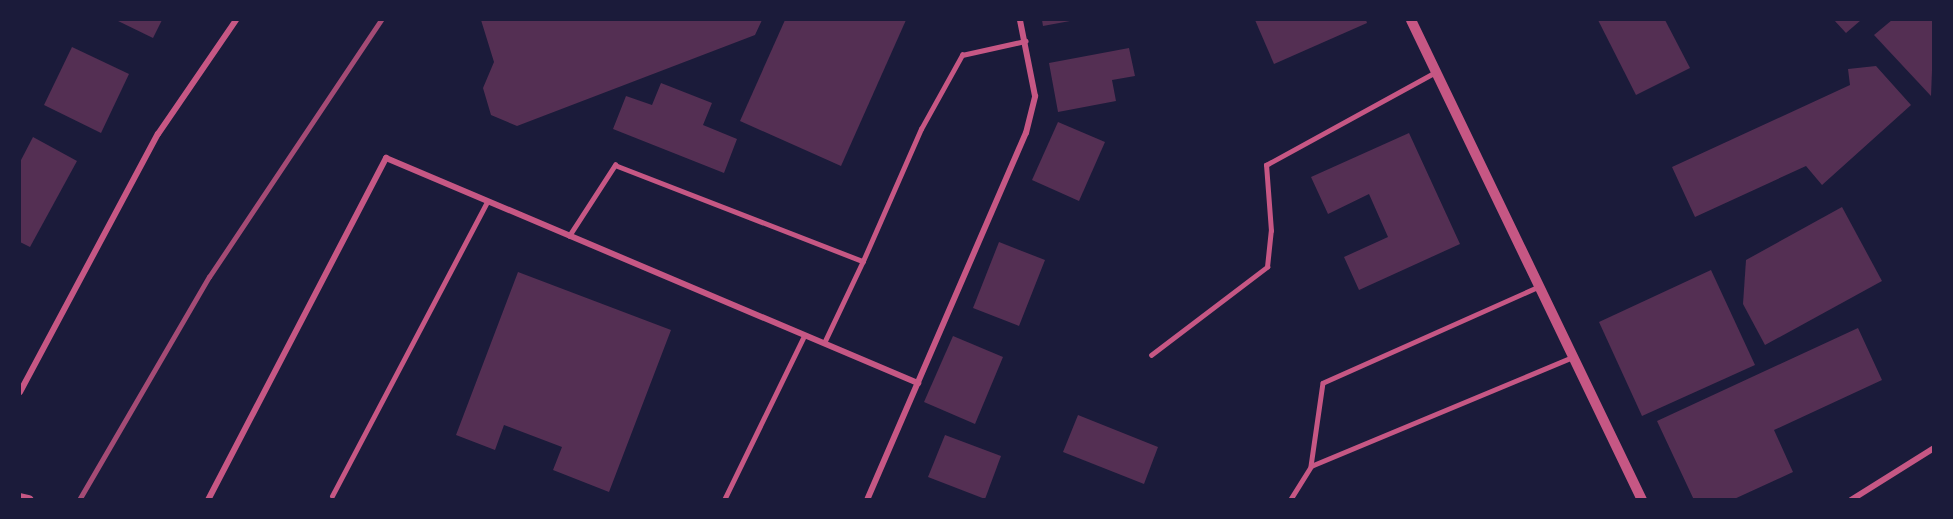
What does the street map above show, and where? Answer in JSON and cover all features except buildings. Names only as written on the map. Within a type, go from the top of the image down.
[{"type":"street","points":[[20,392],[158,134],[236,20]]},
{"type":"street","points":[[867,500],[1026,133],[1035,96],[1020,20]]},
{"type":"street","points":[[1411,20],[1539,287],[1575,356],[1642,500]]},
{"type":"street","points":[[208,500],[386,158],[918,383]]},
{"type":"street","points":[[1851,500],[1934,448]]},
{"type":"street","points":[[20,498],[29,500]]},
{"type":"lane","points":[[824,343],[921,129],[962,55],[1025,41]]},
{"type":"lane","points":[[1151,355],[1267,267],[1271,231],[1266,165],[1436,72]]},
{"type":"lane","points":[[569,236],[615,165],[862,261]]},
{"type":"lane","points":[[332,496],[487,201]]},
{"type":"lane","points":[[1290,500],[1311,466],[1323,383],[1539,287]]},
{"type":"lane","points":[[723,500],[804,336]]},
{"type":"lane","points":[[1311,466],[1575,356]]},
{"type":"railway","points":[[79,500],[209,277],[381,20]]}]
